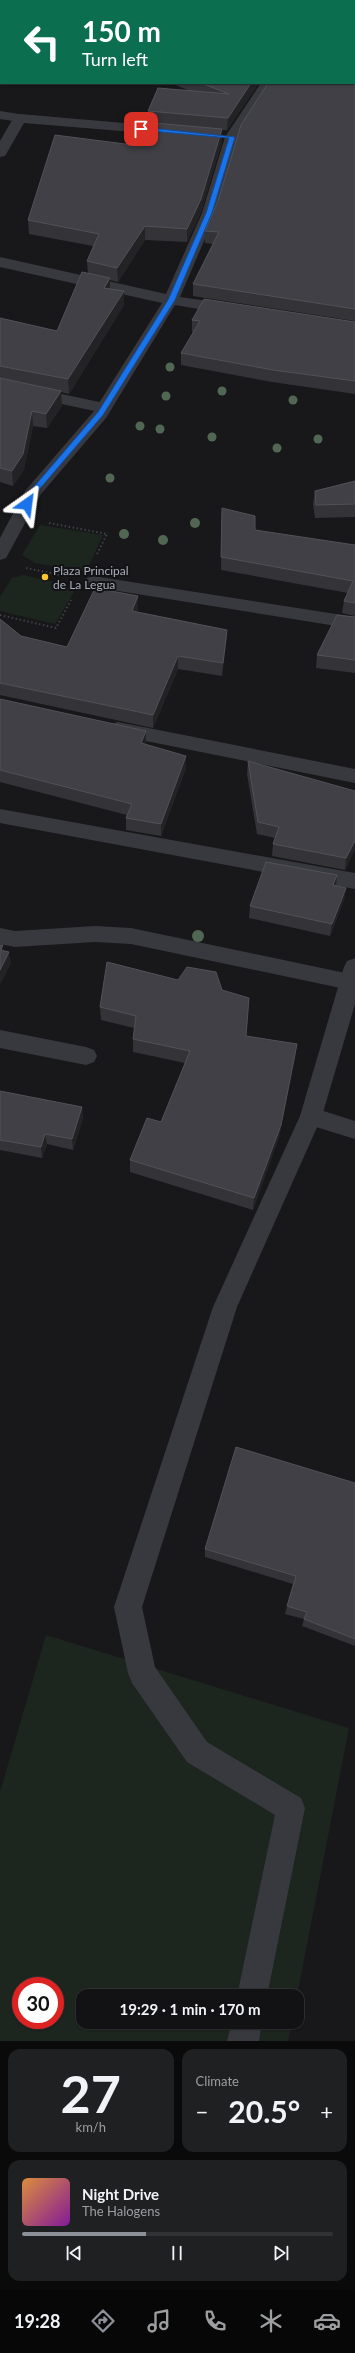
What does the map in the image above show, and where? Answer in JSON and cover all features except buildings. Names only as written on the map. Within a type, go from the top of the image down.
[{"type":"street","points":[[0,554],[34,491],[104,408],[171,300],[209,213],[224,136],[267,84]]},
{"type":"street","points":[[0,153],[20,118],[185,133]]},
{"type":"street","points":[[0,262],[171,300],[240,310]]},
{"type":"street","points":[[93,582],[355,623]]},
{"type":"street","points":[[253,1989],[291,1808],[197,1752],[142,1673],[128,1606],[225,1307],[311,1116],[353,974]]},
{"type":"street","points":[[243,2041],[246,2029]]},
{"type":"lane","points":[[0,115],[20,118]]},
{"type":"lane","points":[[0,386],[104,408]]},
{"type":"lane","points":[[100,725],[355,776]]},
{"type":"lane","points":[[0,816],[355,881]]},
{"type":"lane","points":[[0,936],[15,940],[95,934],[131,936],[353,974]]},
{"type":"lane","points":[[0,1039],[86,1056]]},
{"type":"lane","points":[[311,1116],[355,1130]]},
{"type":"path","points":[[20,517],[107,534],[93,560]]},
{"type":"path","points":[[23,567],[68,576]]},
{"type":"path","points":[[0,615],[56,628],[75,593]]},
{"type":"shaded area","points":[[40,525],[103,535],[86,572],[35,563],[22,555]]},
{"type":"shaded area","points":[[23,575],[77,587],[55,624],[0,611],[0,597],[12,578]]},
{"type":"shaded area","points":[[46,1635],[349,1728],[298,1989],[76,1989],[76,2029],[291,2029],[288,2041],[0,2041],[0,1792]]},
{"type":"place","name":"Plaza Principal de La Legua","points":[[45,577]]},
{"type":"route","points":[[27,504],[34,491],[100,414],[171,300],[209,213],[232,137],[141,129]]}]
